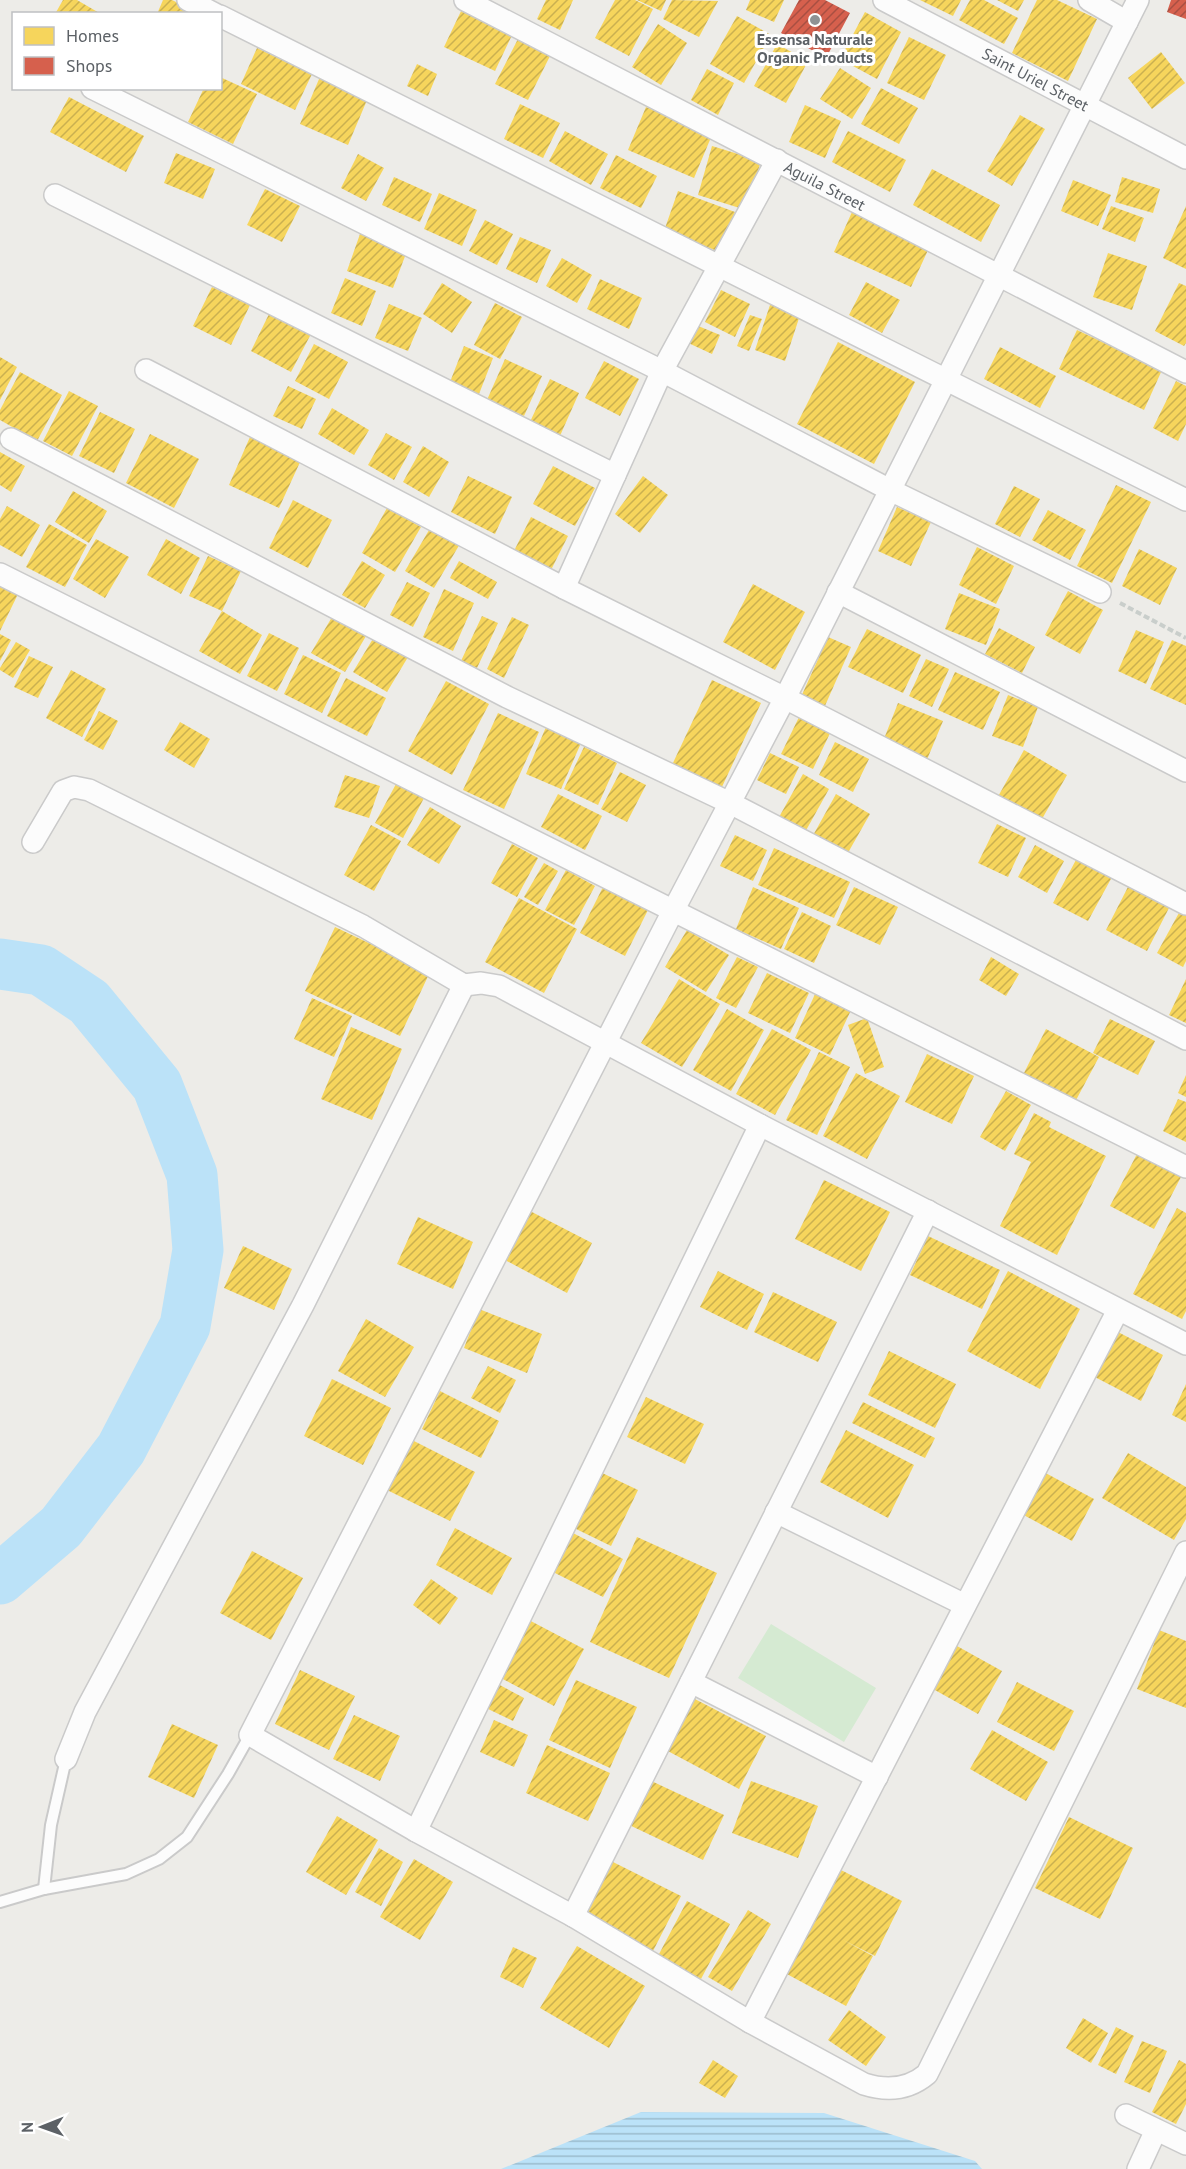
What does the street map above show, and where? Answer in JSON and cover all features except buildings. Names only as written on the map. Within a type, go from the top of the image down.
[{"type":"street","points":[[188,0],[211,12]]},
{"type":"street","name":"Aguila Street","points":[[465,0],[1186,372]]},
{"type":"street","name":"Saint Uriel Street","points":[[884,0],[1186,158]]},
{"type":"street","points":[[1089,0],[1128,22]]},
{"type":"street","points":[[1138,0],[785,698],[673,910],[250,1735],[416,1831],[573,1916],[750,2022],[864,2084],[877,2088],[905,2086],[918,2082],[927,2074],[1186,1552]]},
{"type":"street","points":[[222,17],[1186,500]]},
{"type":"street","points":[[96,90],[662,371],[890,490],[1100,592]]},
{"type":"street","points":[[564,588],[662,371],[777,160]]},
{"type":"street","points":[[55,195],[615,475]]},
{"type":"street","points":[[146,370],[564,588],[785,698],[1186,904]]},
{"type":"street","points":[[11,439],[507,697],[730,803],[1186,1039]]},
{"type":"street","points":[[0,574],[1186,1167]]},
{"type":"street","points":[[838,592],[1186,771]]},
{"type":"street","points":[[33,842],[63,791],[74,787],[89,790],[353,921],[464,985],[481,983],[499,986],[760,1125],[1186,1344]]},
{"type":"street","points":[[66,1759],[85,1712],[303,1305],[464,985]]},
{"type":"street","points":[[416,1831],[760,1125]]},
{"type":"street","points":[[573,1916],[928,1211]]},
{"type":"street","points":[[750,2022],[1118,1310]]},
{"type":"street","points":[[776,1512],[965,1605]]},
{"type":"street","points":[[692,1682],[877,1777]]},
{"type":"street","points":[[1126,2115],[1186,2145]]},
{"type":"street","points":[[1138,2169],[1156,2130]]},
{"type":"lane","points":[[0,1902],[44,1889],[126,1875],[159,1859],[187,1837],[250,1735]]},
{"type":"lane","points":[[44,1889],[51,1825],[66,1759]]},
{"type":"path","points":[[1100,592],[1186,638]]},
{"type":"green space","points":[[771,1624],[876,1688],[844,1742],[738,1678]]},
{"type":"water","points":[[641,2112],[824,2113],[975,2161],[982,2169],[501,2169]]},
{"type":"waterway","points":[[0,964],[41,970],[89,1002],[157,1085],[192,1175],[198,1250],[185,1326],[121,1449],[61,1527],[0,1579]]},
{"type":"place","name":"Essensa Naturale Organic Products","points":[[815,20]]}]
